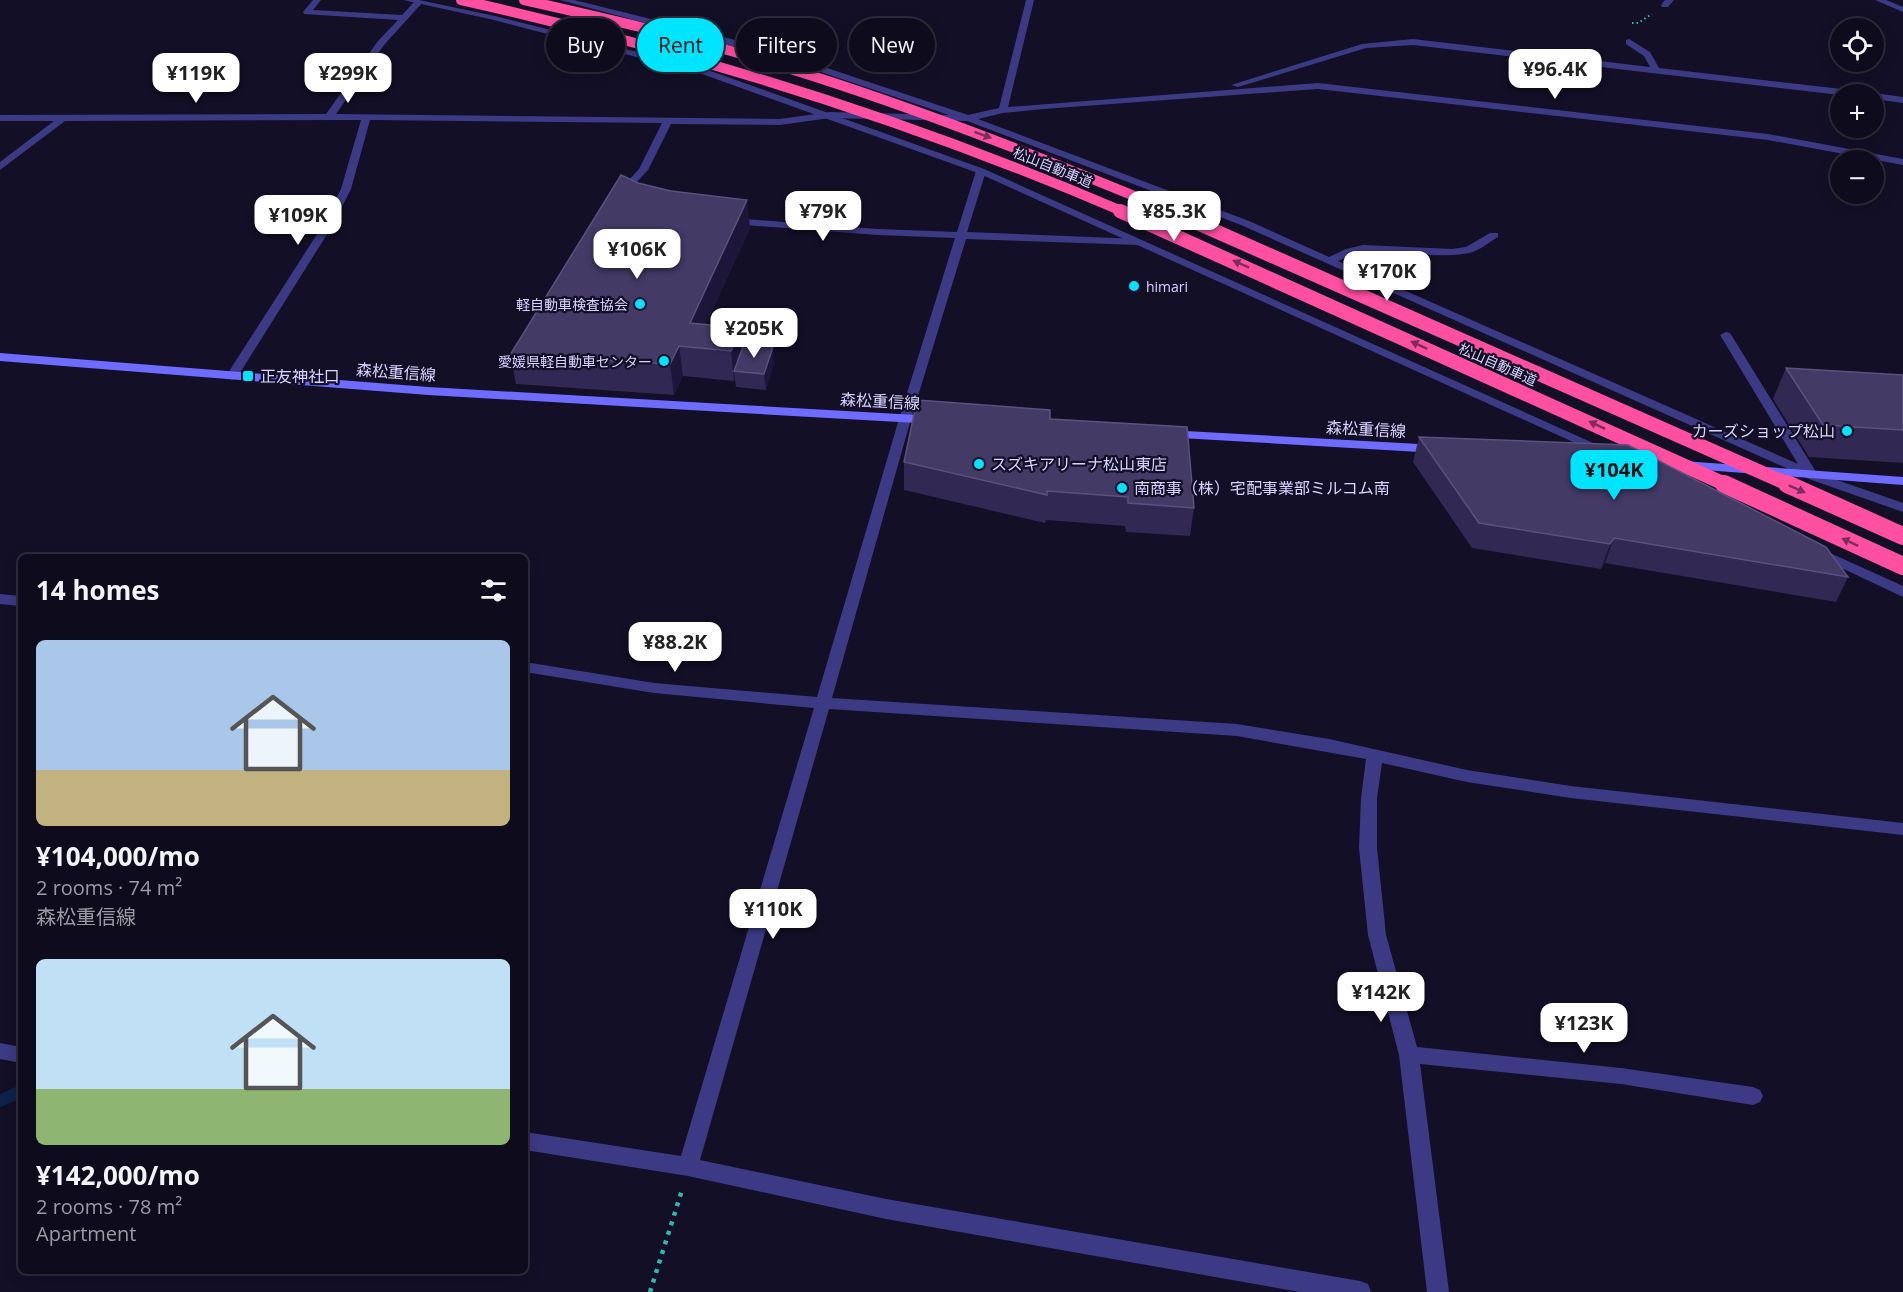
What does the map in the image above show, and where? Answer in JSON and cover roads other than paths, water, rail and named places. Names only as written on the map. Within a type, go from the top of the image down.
[{"type":"highway","name":"松山自動車道","points":[[461,0],[576,26],[738,69],[836,101],[974,152],[1098,201],[1297,289],[1560,407],[1903,566]]},
{"type":"highway","name":"松山自動車道","points":[[524,0],[762,59],[986,136],[1123,189],[1473,342],[1903,536]]},
{"type":"main road","name":"森松重信線","points":[[0,357],[428,391],[952,422]]},
{"type":"main road","name":"森松重信線","points":[[1153,433],[1448,450]]},
{"type":"main road","points":[[1590,458],[1614,457]]},
{"type":"main road","points":[[1637,461],[1903,481]]},
{"type":"street","points":[[316,0],[307,12],[404,18]]},
{"type":"street","points":[[407,0],[495,18],[705,72],[981,171],[1614,457]]},
{"type":"street","points":[[564,0],[721,39],[968,118],[1245,223],[1811,475],[1903,508]]},
{"type":"street","points":[[1003,110],[1030,0]]},
{"type":"street","points":[[1879,0],[1903,10]]},
{"type":"street","points":[[329,117],[381,44],[419,2]]},
{"type":"street","points":[[1203,93],[1365,45],[1396,42],[1432,43],[1830,90]]},
{"type":"street","points":[[1629,42],[1647,54],[1655,69]]},
{"type":"street","points":[[0,118],[329,117],[780,122],[830,115],[968,118],[1003,110],[1318,86],[1768,137],[1903,162]]},
{"type":"street","points":[[1884,97],[1903,100]]},
{"type":"street","points":[[0,167],[63,118]]},
{"type":"street","points":[[232,376],[346,189],[366,118]]},
{"type":"street","points":[[641,206],[630,198],[630,184],[643,171],[668,121]]},
{"type":"street","points":[[688,1167],[904,419],[981,171]]},
{"type":"street","points":[[724,220],[878,232],[1139,242]]},
{"type":"street","points":[[1331,261],[1350,250],[1363,248],[1452,252],[1468,250],[1494,235]]},
{"type":"street","points":[[1726,335],[1811,475]]},
{"type":"street","points":[[1807,546],[1903,592]]},
{"type":"street","points":[[0,599],[18,601]]},
{"type":"street","points":[[528,667],[654,688],[823,703],[1237,730],[1329,745],[1467,776],[1571,792],[1903,829]]},
{"type":"street","points":[[1375,755],[1369,798],[1368,848],[1377,934],[1409,1055],[1438,1292]]},
{"type":"street","points":[[0,1051],[18,1054]]},
{"type":"street","points":[[1409,1055],[1621,1076],[1754,1096]]},
{"type":"street","points":[[528,1141],[688,1167],[886,1209],[1360,1292]]},
{"type":"waterway","points":[[0,1101],[18,1092]]},
{"type":"place","name":"himari","points":[[1134,286]]},
{"type":"place","name":"軽自動車検査協会","points":[[640,304]]},
{"type":"place","name":"愛媛県軽自動車センター","points":[[664,361]]},
{"type":"place","name":"正友神社口","points":[[248,376]]},
{"type":"place","name":"カーズショップ松山","points":[[1847,431]]},
{"type":"place","name":"スズキアリーナ松山東店","points":[[979,464]]},
{"type":"place","name":"南商事（株）宅配事業部ミルコム南","points":[[1122,488]]}]
